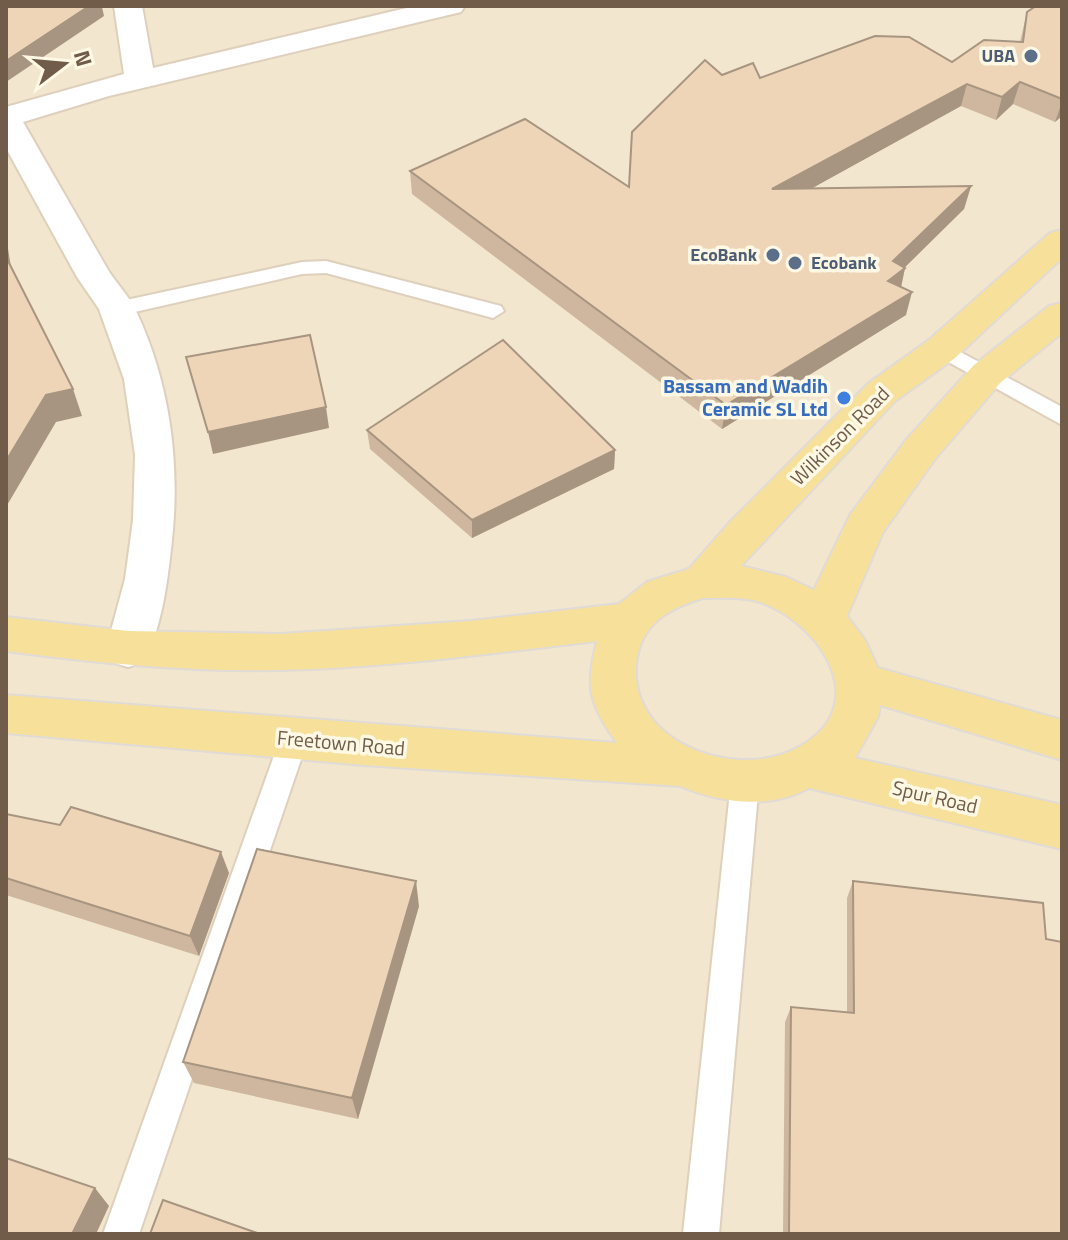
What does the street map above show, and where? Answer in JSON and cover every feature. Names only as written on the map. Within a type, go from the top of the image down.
[{"type":"main road","name":"Wilkinson Road","points":[[703,582],[745,533],[882,392],[942,349],[1062,240]]},
{"type":"main road","points":[[824,617],[865,526],[921,449],[987,374],[1062,314]]},
{"type":"main road","points":[[703,582],[742,582],[778,591],[824,617],[844,642],[860,681],[858,705],[841,741],[809,768],[778,779],[745,782],[710,778],[677,767],[637,737],[613,697],[611,656],[628,620],[662,594],[703,582]]},
{"type":"main road","points":[[6,634],[128,649],[281,652],[470,638],[628,620]]},
{"type":"main road","points":[[860,681],[1062,740]]},
{"type":"main road","name":"Freetown Road","points":[[6,714],[677,767]]},
{"type":"main road","name":"Spur Road","points":[[809,768],[1062,827]]},
{"type":"street","points":[[128,6],[140,81]]},
{"type":"street","points":[[128,649],[146,579],[154,520],[155,455],[143,379],[117,309],[95,277],[6,119],[100,89],[451,6]]},
{"type":"lane","points":[[117,309],[302,268],[326,267],[493,311]]},
{"type":"lane","points":[[942,349],[1062,417]]},
{"type":"lane","points":[[121,1234],[294,739]]},
{"type":"lane","points":[[701,1234],[745,782]]},
{"type":"shaded area","points":[[6,6],[1062,6],[1062,1234],[6,1234]]},
{"type":"building","points":[[6,6],[89,6],[6,61]]},
{"type":"building","points":[[1036,6],[1062,6],[1062,99],[1020,82],[1002,97],[967,84],[772,189],[971,186],[893,261],[905,268],[888,281],[912,292],[726,405],[410,171],[525,119],[629,187],[632,132],[705,60],[722,75],[753,63],[760,78],[875,36],[909,37],[952,62],[984,40],[1023,42],[1027,12]]},
{"type":"building","points":[[6,257],[73,389],[46,395],[6,461]]},
{"type":"building","points":[[310,335],[326,407],[208,432],[186,357]]},
{"type":"building","points":[[503,340],[615,450],[472,520],[367,430]]},
{"type":"building","points":[[71,807],[221,852],[190,936],[6,878],[6,814],[60,825]]},
{"type":"building","points":[[257,849],[416,881],[352,1098],[183,1062]]},
{"type":"building","points":[[853,881],[1043,903],[1046,939],[1062,942],[1062,1234],[789,1234],[791,1007],[854,1013]]},
{"type":"building","points":[[6,1158],[95,1188],[72,1234],[6,1234]]},
{"type":"building","points":[[163,1200],[260,1234],[150,1234]]},
{"type":"place","name":"UBA","points":[[1031,56]]},
{"type":"place","name":"EcoBank","points":[[773,255]]},
{"type":"place","name":"Ecobank","points":[[795,263]]},
{"type":"place","name":"Bassam and Wadih Ceramic SL Ltd","points":[[844,398]]}]
